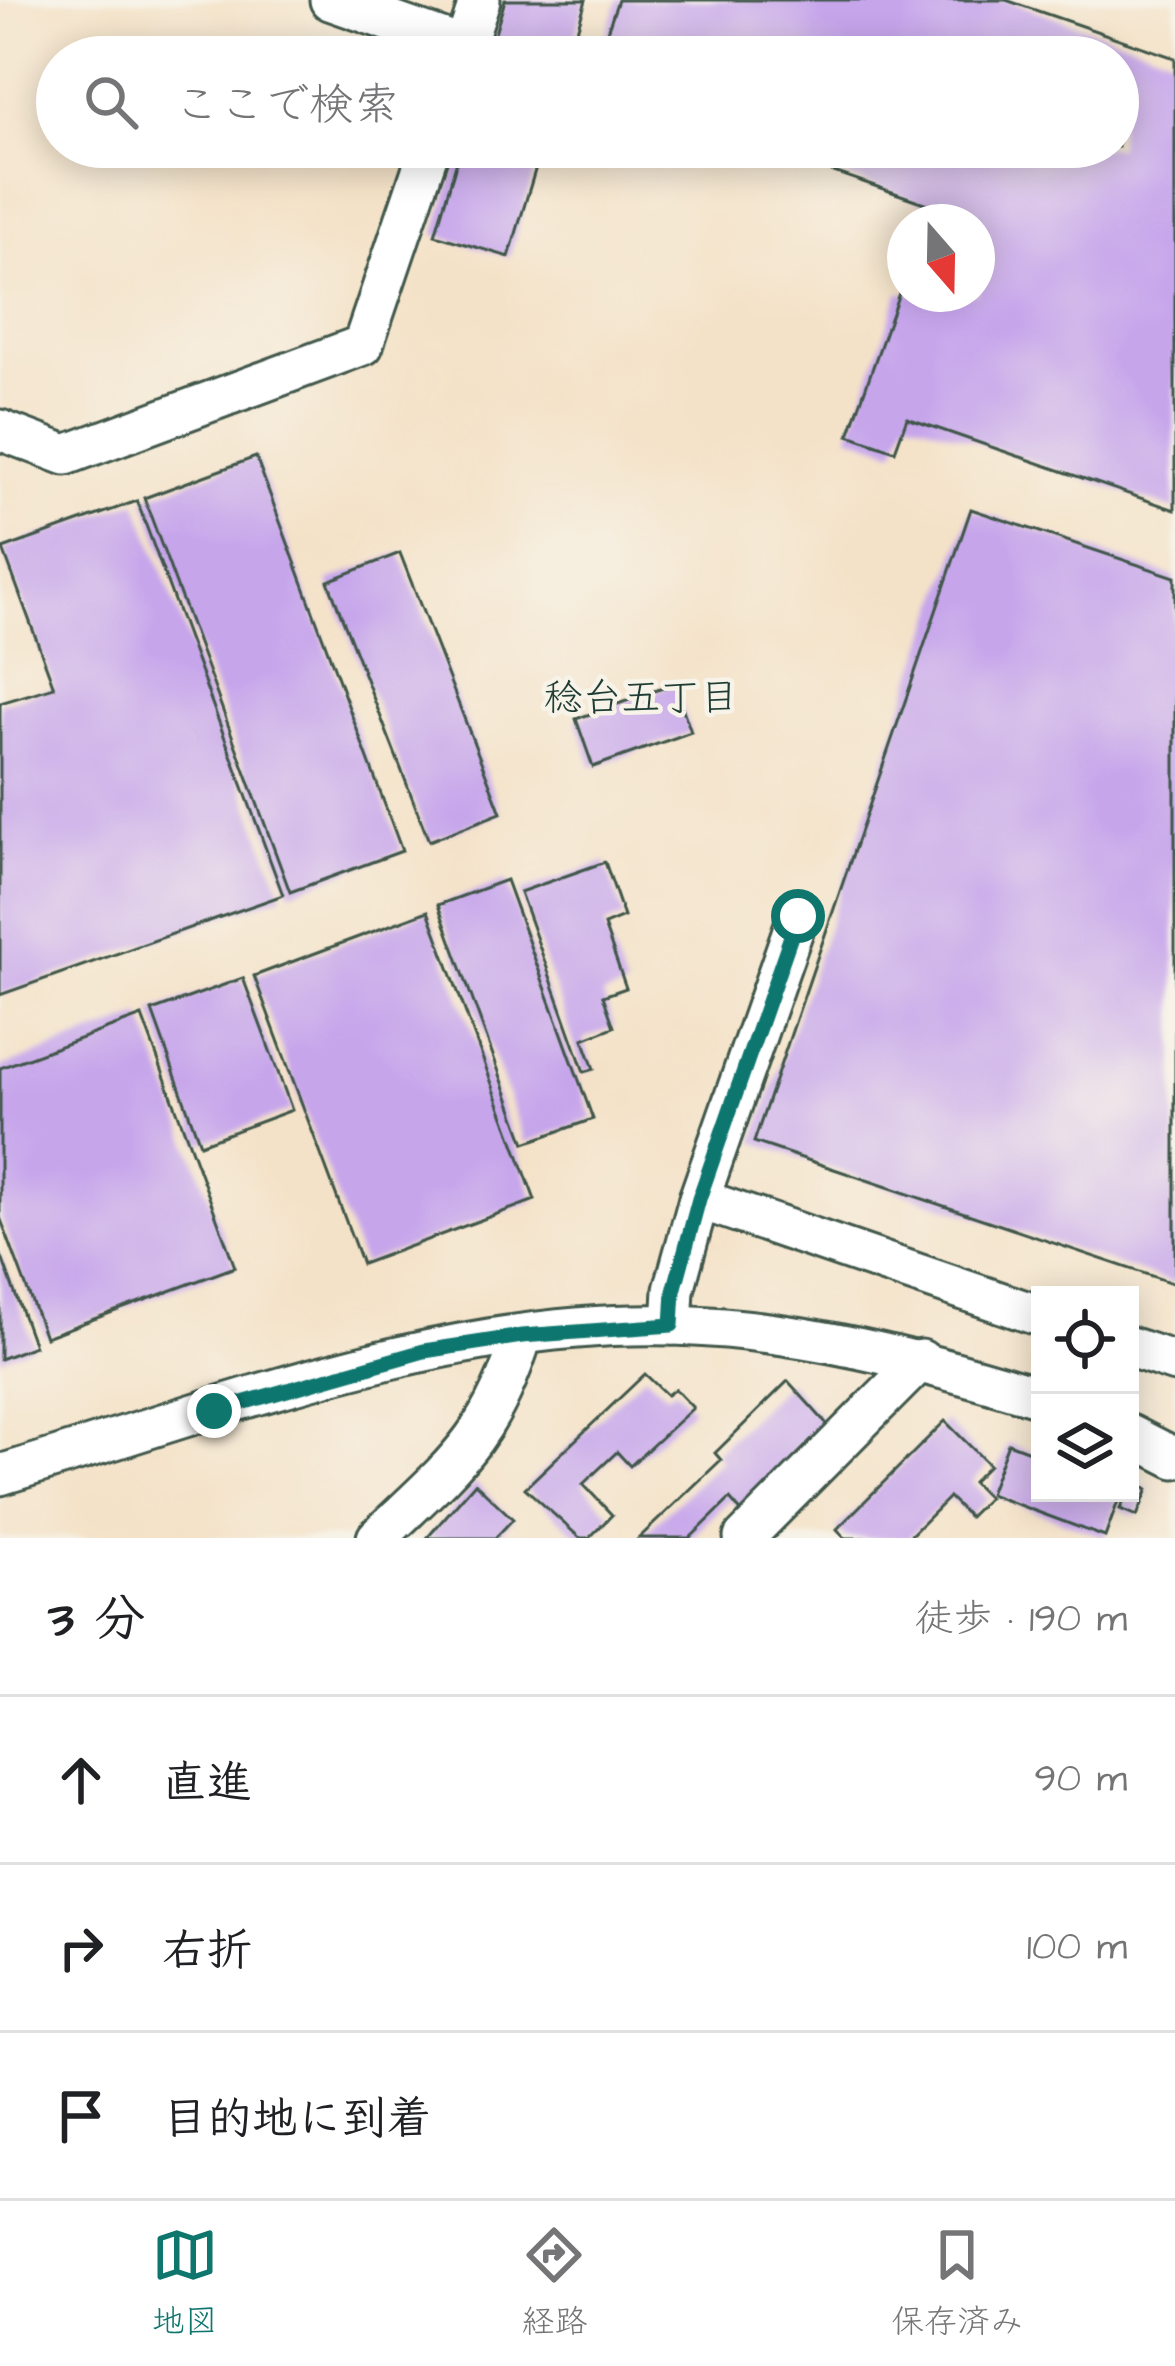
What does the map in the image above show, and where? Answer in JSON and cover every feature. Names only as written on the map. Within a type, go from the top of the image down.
[{"type":"street","points":[[329,0],[422,36]]},
{"type":"street","points":[[468,36],[479,0]]},
{"type":"street","points":[[0,430],[66,454],[363,345],[423,168]]},
{"type":"street","points":[[672,1325],[674,1291],[699,1199],[798,916]]},
{"type":"street","points":[[699,1199],[1031,1313]]},
{"type":"street","points":[[0,1474],[424,1351],[522,1336],[672,1325],[831,1342],[921,1360],[1031,1394]]},
{"type":"street","points":[[377,1538],[473,1446],[500,1401],[522,1336]]},
{"type":"street","points":[[1139,1350],[1175,1362]]},
{"type":"street","points":[[744,1538],[921,1360]]},
{"type":"street","points":[[1139,1440],[1175,1458]]},
{"type":"building","points":[[505,0],[586,0],[575,36],[494,36]]},
{"type":"building","points":[[618,0],[1006,0],[1111,36],[605,36]]},
{"type":"building","points":[[1139,46],[1175,58],[1175,510],[907,418],[895,451],[849,435],[892,312],[995,312],[995,204],[927,204],[822,168],[1139,168]]},
{"type":"building","points":[[455,168],[536,168],[509,257],[435,235]]},
{"type":"building","points":[[256,457],[402,851],[290,892],[144,498]]},
{"type":"building","points":[[137,501],[283,895],[0,995],[0,703],[54,687],[3,549]]},
{"type":"building","points":[[971,509],[1175,577],[1175,1284],[754,1142]]},
{"type":"building","points":[[400,553],[501,813],[429,841],[328,581]]},
{"type":"building","points":[[674,684],[691,732],[593,767],[576,719]]},
{"type":"building","points":[[605,862],[624,917],[604,925],[626,988],[603,996],[614,1027],[583,1039],[594,1069],[584,1072],[520,892]]},
{"type":"building","points":[[506,880],[593,1119],[525,1143],[438,905]]},
{"type":"building","points":[[428,911],[535,1200],[362,1264],[254,976]]},
{"type":"building","points":[[243,978],[292,1110],[200,1144],[152,1011]]},
{"type":"building","points":[[142,1016],[235,1267],[45,1337],[0,1217],[0,1068]]},
{"type":"building","points":[[0,1252],[34,1346],[0,1359]]},
{"type":"building","points":[[645,1374],[667,1395],[675,1389],[693,1408],[630,1466],[617,1452],[583,1484],[612,1515],[589,1538],[580,1538],[525,1488]]},
{"type":"building","points":[[788,1381],[833,1431],[745,1516],[730,1499],[690,1538],[639,1538],[721,1460],[715,1453]]},
{"type":"building","points":[[945,1421],[989,1465],[972,1482],[988,1498],[969,1517],[949,1497],[908,1538],[845,1538],[837,1529]]},
{"type":"building","points":[[1008,1443],[1031,1452],[1031,1502],[1118,1502],[1105,1537],[989,1494]]},
{"type":"building","points":[[475,1483],[513,1519],[495,1538],[427,1538]]},
{"type":"building","points":[[1139,1486],[1148,1489],[1137,1516],[1120,1509],[1123,1502],[1139,1502]]},
{"type":"district","name":"稔台五丁目","points":[[641,696]]},
{"type":"route","points":[[214,1411],[424,1351],[522,1336],[672,1325],[674,1291],[699,1199],[798,916]]}]
